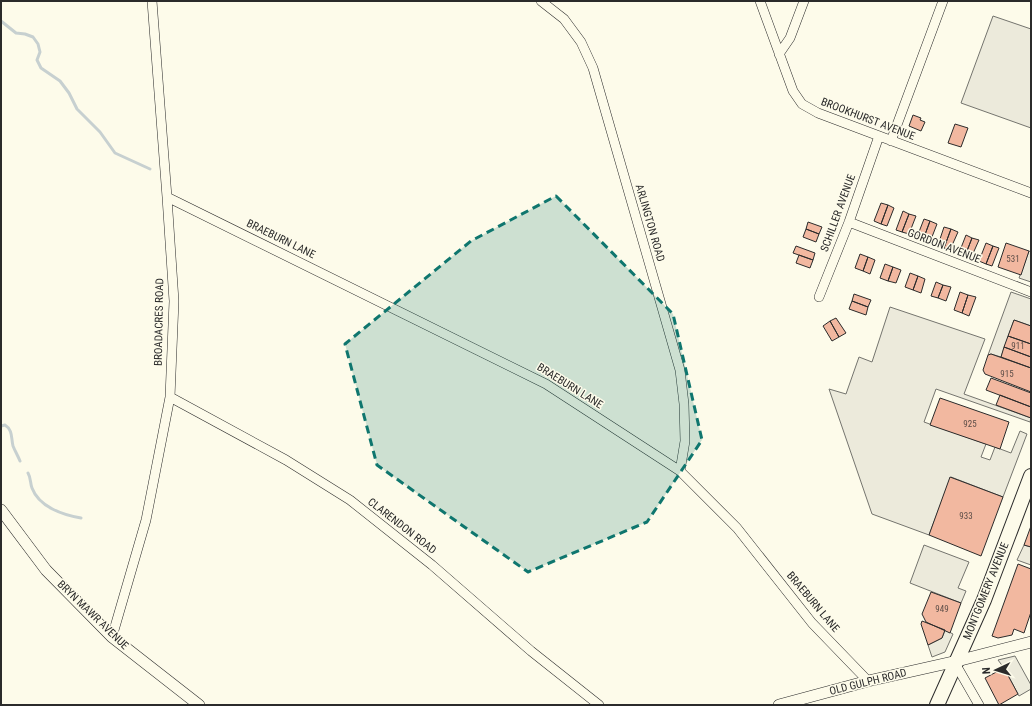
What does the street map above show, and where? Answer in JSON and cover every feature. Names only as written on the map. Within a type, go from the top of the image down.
[{"type":"main road","name":"MONTGOMERY AVENUE","points":[[937,705],[957,663],[984,599],[1031,476]]},
{"type":"street","name":"BROADACRES ROAD","points":[[112,637],[146,520],[170,397],[174,300],[168,197],[152,1]]},
{"type":"street","name":"ARLINGTON ROAD","points":[[541,1],[564,18],[581,42],[593,68],[680,370],[684,404],[685,441],[680,471]]},
{"type":"street","name":"BROOKHURST AVENUE","points":[[760,1],[793,91],[802,104],[818,113],[1031,193]]},
{"type":"street","points":[[779,54],[790,38],[804,1]]},
{"type":"street","points":[[891,141],[943,1]]},
{"type":"street","name":"SCHILLER AVENUE","points":[[820,298],[849,222],[879,136]]},
{"type":"street","name":"BRAEBURN LANE","points":[[168,197],[546,384],[680,471],[737,528],[812,623],[868,681]]},
{"type":"street","name":"GORDON AVENUE","points":[[849,222],[1031,292]]},
{"type":"street","name":"CLARENDON ROAD","points":[[170,397],[286,460],[350,500],[432,564],[531,651],[599,705]]},
{"type":"street","name":"BRYN MAWR AVENUE","points":[[1,510],[46,570],[112,637],[199,705]]},
{"type":"street","name":"OLD GULPH ROAD","points":[[779,705],[868,681],[957,663],[1031,642]]},
{"type":"street","points":[[957,663],[979,705]]},
{"type":"highlighted area","points":[[556,196],[673,314],[702,440],[647,522],[528,572],[377,465],[345,344],[471,241]]},
{"type":"shaded area","points":[[993,16],[1031,29],[1031,128],[961,103]]},
{"type":"shaded area","points":[[1029,251],[1031,252],[1031,282],[1019,278]]},
{"type":"shaded area","points":[[1011,292],[1031,299],[1031,326],[1014,320],[1001,357],[991,354],[988,355]]},
{"type":"shaded area","points":[[890,307],[985,339],[964,394],[1031,418],[1030,422],[936,389],[924,422],[986,444],[981,457],[990,460],[995,447],[1011,453],[1020,431],[1027,434],[1003,497],[951,477],[929,535],[872,514],[829,389],[846,394],[859,357],[872,362]]},
{"type":"shaded area","points":[[924,545],[969,562],[958,588],[966,591],[961,603],[910,583]]},
{"type":"shaded area","points":[[1024,545],[1031,547],[1031,565],[1017,560]]},
{"type":"shaded area","points":[[945,630],[953,634],[945,652],[932,657],[928,645],[942,638]]},
{"type":"shaded area","points":[[1015,656],[1031,685],[1031,689],[1019,696],[998,660]]},
{"type":"building","points":[[913,115],[921,118],[920,120],[925,122],[921,131],[909,126]]},
{"type":"building","points":[[955,124],[968,128],[961,147],[948,143]]},
{"type":"building","points":[[881,203],[888,205],[881,224],[874,221]]},
{"type":"building","points":[[888,205],[894,208],[887,226],[881,224]]},
{"type":"building","points":[[903,211],[909,214],[902,232],[896,230]]},
{"type":"building","points":[[909,214],[916,216],[909,234],[902,232]]},
{"type":"building","points":[[924,219],[930,221],[923,240],[917,237]]},
{"type":"building","points":[[930,221],[937,224],[930,242],[923,240]]},
{"type":"building","points":[[808,222],[822,227],[819,234],[806,229]]},
{"type":"building","points":[[944,227],[951,229],[944,248],[938,245]]},
{"type":"building","points":[[806,229],[819,234],[816,242],[803,237]]},
{"type":"building","points":[[951,229],[958,232],[950,250],[944,248]]},
{"type":"building","points":[[966,235],[972,238],[965,256],[959,253]]},
{"type":"building","points":[[972,238],[979,240],[971,258],[965,256]]},
{"type":"building","points":[[986,243],[993,246],[986,264],[979,261]]},
{"type":"building","points":[[1006,243],[1029,251],[1021,275],[998,267]]},
{"type":"building","points":[[796,246],[815,253],[813,260],[793,253]]},
{"type":"building","points":[[993,246],[999,248],[992,266],[986,264]]},
{"type":"building","points":[[860,254],[868,257],[863,271],[855,268]]},
{"type":"building","points":[[799,255],[813,260],[810,268],[796,263]]},
{"type":"building","points":[[868,257],[875,260],[870,274],[863,271]]},
{"type":"building","points":[[885,264],[893,267],[888,281],[880,278]]},
{"type":"building","points":[[893,267],[901,270],[896,283],[888,281]]},
{"type":"building","points":[[910,273],[918,276],[913,290],[905,287]]},
{"type":"building","points":[[918,276],[925,279],[921,293],[913,290]]},
{"type":"building","points":[[936,282],[943,285],[938,298],[931,296]]},
{"type":"building","points":[[943,285],[951,287],[946,301],[938,298]]},
{"type":"building","points":[[960,292],[968,295],[962,313],[954,310]]},
{"type":"building","points":[[854,294],[871,300],[868,307],[852,301]]},
{"type":"building","points":[[968,295],[976,297],[969,316],[962,313]]},
{"type":"building","points":[[852,301],[868,307],[866,315],[849,309]]},
{"type":"building","points":[[836,318],[846,333],[839,337],[830,321]]},
{"type":"building","points":[[1014,320],[1031,326],[1031,344],[1008,336]]},
{"type":"building","points":[[830,321],[839,337],[832,341],[823,326]]},
{"type":"building","points":[[1008,336],[1031,344],[1031,357],[1004,347]]},
{"type":"building","points":[[1004,347],[1031,357],[1031,368],[1001,357]]},
{"type":"building","points":[[991,354],[1031,368],[1031,392],[985,374],[983,370],[988,355]]},
{"type":"building","points":[[991,378],[1031,393],[1031,407],[986,390]]},
{"type":"building","points":[[1000,395],[1031,407],[1031,418],[996,405]]},
{"type":"building","points":[[940,398],[1009,422],[1000,449],[930,425]]},
{"type":"building","points":[[950,477],[1003,497],[981,556],[929,535]]},
{"type":"building","points":[[1031,526],[1031,547],[1024,545]]},
{"type":"building","points":[[1018,564],[1031,569],[1031,612],[1024,633],[1014,629],[1012,635],[998,638],[992,636]]},
{"type":"building","points":[[931,592],[961,603],[950,633],[926,622],[922,614]]},
{"type":"building","points":[[922,621],[945,630],[942,638],[928,645],[921,624]]},
{"type":"building","points":[[1004,668],[1018,694],[999,705],[985,678]]},
{"type":"waterway","points":[[1,21],[16,33],[33,37],[38,44],[40,52],[37,60],[41,68],[60,81],[69,93],[77,109],[100,132],[115,153],[150,169]]},
{"type":"waterway","points":[[1,426],[5,425],[8,427],[13,446],[20,461]]},
{"type":"waterway","points":[[28,473],[35,495],[40,500],[52,509],[67,515],[81,518]]}]
